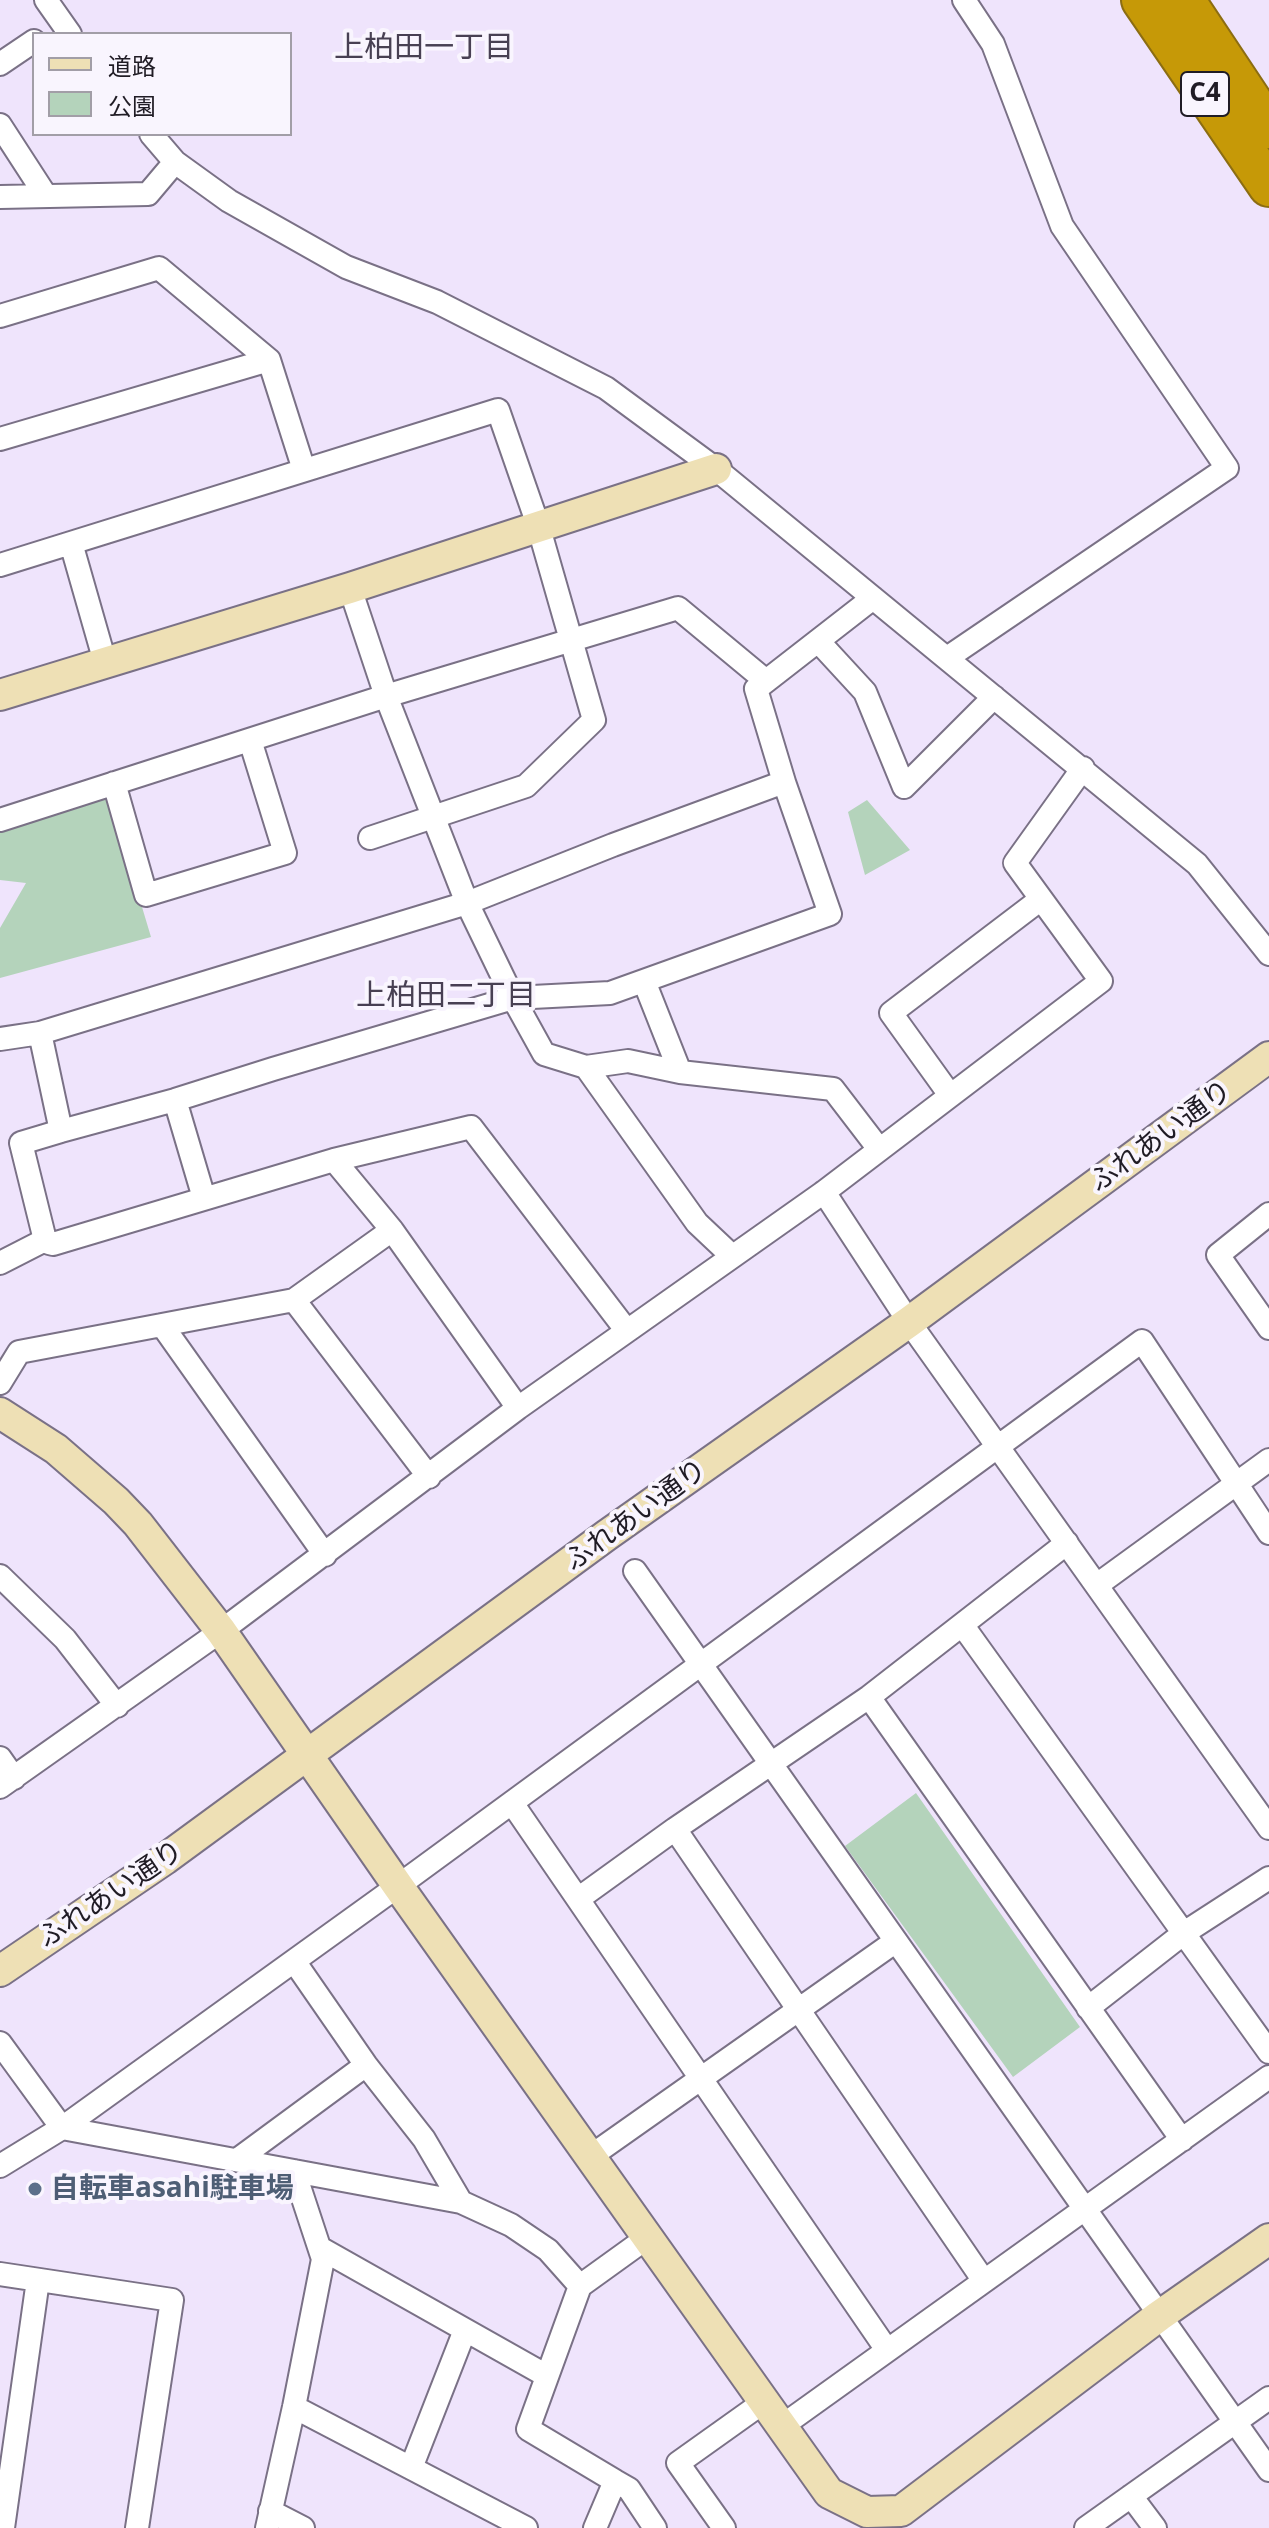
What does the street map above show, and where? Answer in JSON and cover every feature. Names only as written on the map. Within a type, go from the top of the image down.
[{"type":"highway","name":"C4","points":[[1142,0],[1269,186]]},
{"type":"highway","name":"C4","points":[[1184,0],[1269,128]]},
{"type":"street","points":[[46,0],[59,30]]},
{"type":"street","points":[[947,658],[1227,468],[1062,226],[993,44],[964,0]]},
{"type":"street","points":[[0,64],[32,42]]},
{"type":"street","points":[[0,125],[46,196]]},
{"type":"street","points":[[153,136],[175,162],[229,201],[346,267],[437,302],[606,388],[716,469],[1197,864],[1269,954]]},
{"type":"street","points":[[0,197],[148,194],[175,162]]},
{"type":"street","points":[[0,316],[159,268],[269,360],[304,470]]},
{"type":"street","points":[[0,439],[269,360]]},
{"type":"street","points":[[0,565],[498,410],[538,525],[594,720],[526,786],[370,838]]},
{"type":"street","points":[[0,695],[350,588],[716,469]]},
{"type":"street","points":[[71,543],[105,662]]},
{"type":"street","points":[[350,588],[386,696],[467,903],[544,1054],[586,1067],[628,1061],[680,1072],[833,1089],[879,1149]]},
{"type":"street","points":[[627,1331],[471,1127],[334,1160],[53,1244],[45,1240],[21,1143],[513,998],[610,993],[830,914],[784,782],[756,689],[873,598]]},
{"type":"street","points":[[0,820],[386,696],[678,608],[766,681]]},
{"type":"street","points":[[818,641],[865,692],[904,787],[994,697]]},
{"type":"street","points":[[114,783],[146,895],[285,853],[250,740]]},
{"type":"street","points":[[0,1758],[7,1782],[325,1555],[518,1408],[824,1192],[1101,981],[1015,863],[1083,768]]},
{"type":"street","points":[[0,1039],[40,1033],[467,903],[784,782]]},
{"type":"street","points":[[950,1095],[891,1013],[1041,899]]},
{"type":"street","points":[[644,981],[680,1072]]},
{"type":"street","points":[[40,1033],[61,1131]]},
{"type":"street","name":"ふれあい通り","points":[[0,1971],[165,1859],[619,1526],[909,1322],[1269,1057]]},
{"type":"street","points":[[586,1067],[697,1223],[732,1256]]},
{"type":"street","points":[[175,1100],[204,1198]]},
{"type":"street","points":[[334,1160],[392,1230],[518,1408]]},
{"type":"street","points":[[824,1192],[997,1449],[1269,1828]]},
{"type":"street","points":[[1269,1214],[1218,1255],[1269,1328]]},
{"type":"street","points":[[0,1383],[19,1352],[294,1300],[392,1230]]},
{"type":"street","points":[[0,1263],[45,1240]]},
{"type":"street","points":[[294,1300],[429,1477]]},
{"type":"street","points":[[162,1325],[325,1555]]},
{"type":"street","points":[[0,2166],[62,2128],[398,1886],[1142,1341],[1269,1533]]},
{"type":"street","points":[[0,1413],[56,1449],[138,1524],[221,1631],[829,2493],[865,2520],[901,2511],[1159,2316],[1269,2239]]},
{"type":"street","points":[[1097,1585],[1269,1460]]},
{"type":"street","points":[[578,1899],[869,1697],[1067,1543]]},
{"type":"street","points":[[635,1571],[1269,2470]]},
{"type":"street","points":[[0,1576],[65,1639],[117,1706]]},
{"type":"street","points":[[963,1626],[1269,2052]]},
{"type":"street","points":[[869,1697],[1182,2140]]},
{"type":"street","points":[[512,1803],[887,2350]]},
{"type":"street","points":[[675,1829],[984,2281]]},
{"type":"street","points":[[1088,2008],[1184,1933],[1269,1878]]},
{"type":"street","points":[[591,2156],[896,1941]]},
{"type":"street","points":[[294,1961],[366,2065],[424,2139],[461,2202]]},
{"type":"street","points":[[0,2043],[62,2128],[416,2191],[461,2202],[511,2225],[548,2250],[580,2286]]},
{"type":"street","points":[[237,2160],[366,2065]]},
{"type":"street","points":[[724,2528],[678,2463],[774,2414],[887,2350],[1269,2077]]},
{"type":"street","points":[[294,2171],[323,2259],[268,2520],[303,2528]]},
{"type":"street","points":[[648,2237],[580,2286],[528,2429],[629,2489],[655,2528]]},
{"type":"street","points":[[320,2248],[547,2376]]},
{"type":"street","points":[[0,2274],[172,2300],[137,2528]]},
{"type":"street","points":[[3,2528],[38,2280]]},
{"type":"street","points":[[411,2468],[465,2330]]},
{"type":"street","points":[[1086,2528],[1269,2398]]},
{"type":"street","points":[[294,2407],[526,2528]]},
{"type":"street","points":[[595,2528],[615,2481]]},
{"type":"street","points":[[1131,2496],[1155,2528]]},
{"type":"green space","points":[[96,791],[109,797],[151,937],[0,978],[0,928],[26,883],[0,880],[0,821]]},
{"type":"green space","points":[[867,800],[910,850],[865,875],[848,812]]},
{"type":"green space","points":[[916,1793],[1080,2027],[1013,2077],[845,1846]]},
{"type":"place","name":"自転車asahi駐車場","points":[[35,2189]]},
{"type":"district","name":"上柏田一丁目","points":[[424,48]]},
{"type":"district","name":"上柏田二丁目","points":[[446,996]]}]
